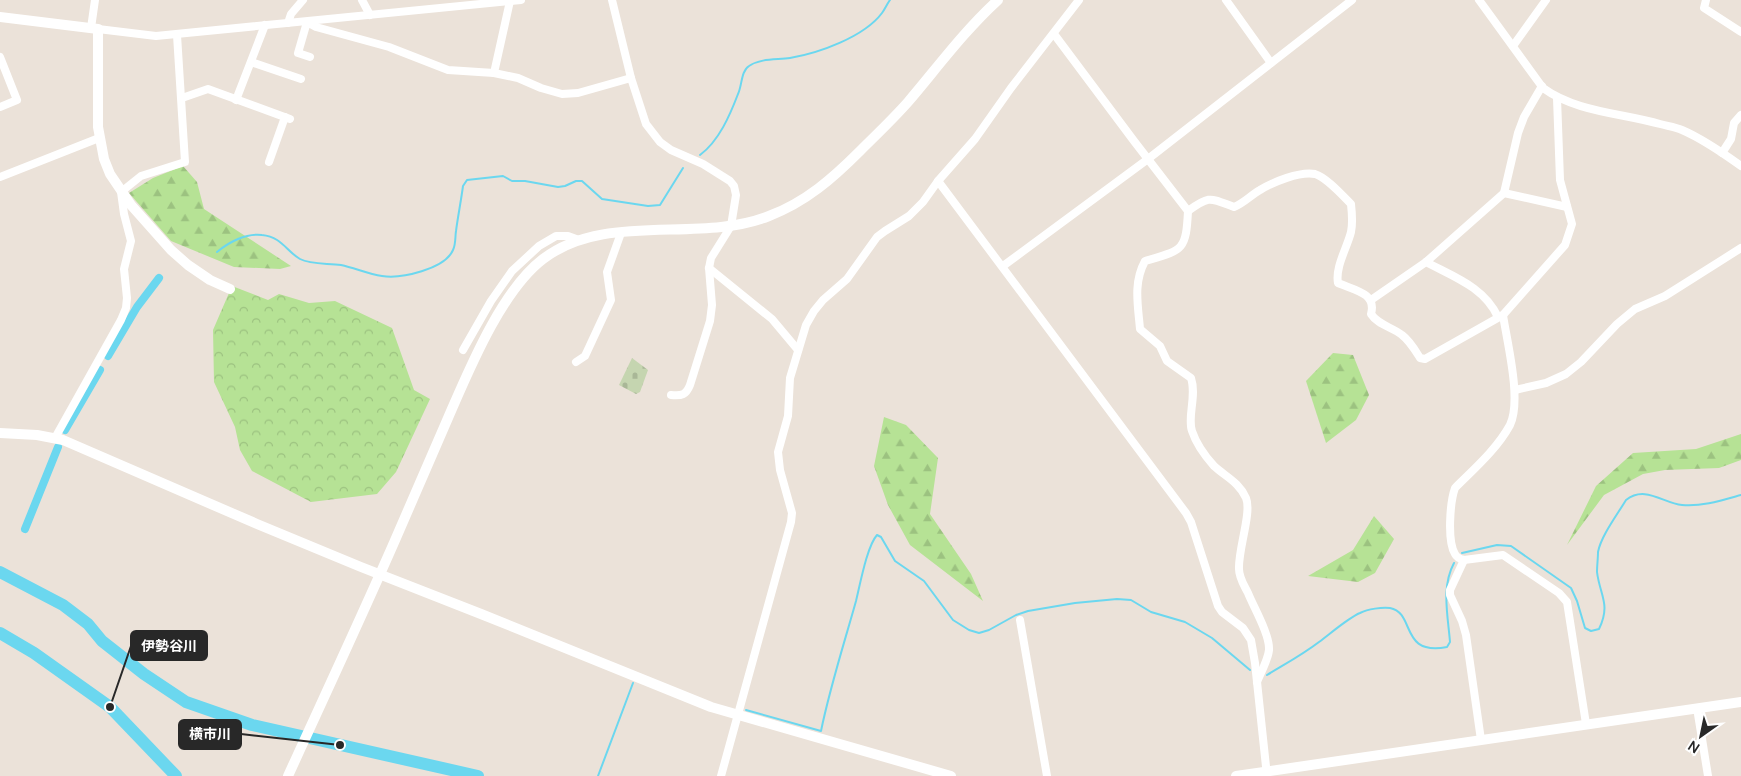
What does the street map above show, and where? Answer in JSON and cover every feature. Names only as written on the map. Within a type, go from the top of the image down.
[{"type":"street","points":[[95,0],[97,117],[99,138],[110,174],[121,192],[152,229],[188,265],[210,280],[230,289]]},
{"type":"street","points":[[288,23],[291,14],[303,0]]},
{"type":"street","points":[[362,0],[370,15]]},
{"type":"street","points":[[0,17],[156,36],[521,0]]},
{"type":"street","points":[[612,0],[631,78],[646,124],[660,142],[671,150],[703,164],[730,181],[734,186],[736,195],[731,226],[711,258],[709,268],[712,305],[705,338],[686,393],[681,396],[671,395]]},
{"type":"street","points":[[288,776],[469,372],[501,310],[525,274],[553,252],[579,240],[621,233],[731,226],[766,217],[791,207],[816,192],[828,182],[889,122],[972,26],[998,0]]},
{"type":"street","points":[[720,776],[791,522],[792,513],[780,470],[778,452],[788,416],[790,378],[806,325],[823,300],[847,279],[877,237],[916,210],[938,180],[975,140],[1011,88],[1079,0]]},
{"type":"street","points":[[1226,0],[1271,63]]},
{"type":"street","points":[[1003,266],[1148,159],[1352,0]]},
{"type":"street","points":[[1479,0],[1542,86],[1557,98],[1582,107],[1681,129],[1741,166]]},
{"type":"street","points":[[1513,46],[1546,0]]},
{"type":"street","points":[[1706,0],[1704,8],[1741,32]]},
{"type":"street","points":[[494,73],[506,1]]},
{"type":"street","points":[[307,22],[316,27],[389,47],[448,70],[494,73],[518,78],[541,88],[562,94],[578,93],[631,78]]},
{"type":"street","points":[[307,22],[298,53],[310,56]]},
{"type":"street","points":[[236,100],[265,25]]},
{"type":"street","points":[[1054,34],[1188,210],[1187,235],[1181,248],[1175,253],[1145,261],[1139,272],[1137,291],[1140,329],[1160,346],[1166,361],[1191,378],[1193,391],[1191,427],[1193,434],[1202,450],[1214,465],[1240,486],[1247,500],[1238,558],[1238,571],[1269,648],[1268,657],[1257,682]]},
{"type":"street","points":[[121,192],[141,176],[185,162],[177,35]]},
{"type":"street","points":[[0,57],[18,100],[0,107]]},
{"type":"street","points":[[251,62],[301,79]]},
{"type":"street","points":[[1371,300],[1426,262],[1504,193],[1518,133],[1524,117],[1542,86]]},
{"type":"street","points":[[182,98],[208,90],[287,118],[269,162]]},
{"type":"street","points":[[1188,210],[1203,200],[1211,199],[1234,207],[1242,204],[1259,190],[1277,181],[1302,174],[1319,176],[1352,204],[1351,231],[1337,275],[1338,283],[1364,294],[1371,300],[1373,309],[1371,314],[1378,322],[1401,335],[1422,359],[1430,357],[1501,316],[1565,245],[1572,224],[1560,180],[1557,98]]},
{"type":"street","points":[[1722,153],[1731,139],[1734,123],[1741,115]]},
{"type":"street","points":[[0,177],[99,138]]},
{"type":"street","points":[[938,180],[1191,522],[1218,606],[1222,612],[1242,628],[1251,640],[1267,774]]},
{"type":"street","points":[[55,438],[126,308],[127,298],[124,269],[132,241],[124,214],[121,192]]},
{"type":"street","points":[[1504,193],[1567,207]]},
{"type":"street","points":[[576,362],[585,356],[611,300],[607,272],[621,233]]},
{"type":"street","points":[[463,350],[491,301],[512,271],[539,246],[556,236],[568,236],[579,240]]},
{"type":"street","points":[[1515,390],[1546,383],[1566,374],[1581,362],[1617,324],[1635,309],[1665,296],[1741,248]]},
{"type":"street","points":[[1426,262],[1472,286],[1484,296],[1501,316],[1515,390],[1510,425],[1499,441],[1455,488],[1450,511],[1452,546],[1455,554],[1464,560],[1503,555],[1559,593],[1567,602],[1586,724]]},
{"type":"street","points":[[709,268],[772,319],[798,350]]},
{"type":"street","points":[[0,433],[55,438],[147,475],[257,524],[710,707],[951,776]]},
{"type":"street","points":[[1464,560],[1454,580],[1450,595],[1462,620],[1466,635],[1481,740]]},
{"type":"street","points":[[1020,620],[1047,776]]},
{"type":"street","points":[[1236,776],[1267,774],[1586,724],[1741,702]]},
{"type":"street","points":[[1697,708],[1708,776]]},
{"type":"green space","points":[[183,166],[197,182],[204,209],[291,266],[280,269],[234,267],[171,241],[129,193],[153,178]]},
{"type":"green space","points":[[232,286],[268,300],[279,294],[309,303],[335,301],[392,328],[414,390],[430,399],[396,472],[377,494],[311,502],[252,471],[240,450],[235,427],[214,382],[213,330]]},
{"type":"green space","points":[[1333,353],[1353,355],[1369,395],[1356,420],[1326,443],[1306,381]]},
{"type":"green space","points":[[632,358],[648,370],[640,392],[636,394],[619,385]]},
{"type":"green space","points":[[884,417],[906,425],[938,458],[930,514],[971,574],[983,601],[910,545],[888,505],[874,466]]},
{"type":"green space","points":[[1741,434],[1741,460],[1719,468],[1665,470],[1643,474],[1604,495],[1567,545],[1596,486],[1633,453],[1696,449]]},
{"type":"green space","points":[[1374,516],[1394,539],[1375,573],[1358,582],[1308,576],[1353,550]]},
{"type":"waterway","points":[[700,155],[713,143],[723,127],[739,91],[746,68],[764,60],[802,56],[840,43],[874,22],[890,0]]},
{"type":"waterway","points":[[217,252],[238,239],[250,235],[262,235],[274,238],[295,256],[309,262],[341,265],[382,276],[400,276],[432,267],[448,257],[453,250],[463,186],[467,180],[503,176],[512,181],[525,181],[558,187],[582,181],[602,199],[648,206],[660,205],[683,168]]},
{"type":"waterway","points":[[108,356],[137,307],[159,278]]},
{"type":"waterway","points":[[65,430],[100,370]]},
{"type":"waterway","points":[[25,529],[58,447]]},
{"type":"waterway","points":[[1462,553],[1497,545],[1511,546],[1571,588],[1585,628],[1591,631],[1599,629],[1604,613],[1604,600],[1597,572],[1598,552],[1606,532],[1626,500],[1633,496],[1647,494],[1675,504],[1697,505],[1741,495]]},
{"type":"waterway","points":[[746,710],[821,731],[864,566],[873,540],[877,535],[881,537],[895,561],[924,581],[953,620],[969,630],[979,633],[989,630],[1016,615],[1028,611],[1075,603],[1117,599],[1131,600],[1151,612],[1185,622],[1212,638],[1250,670]]},
{"type":"waterway","points":[[1267,675],[1306,651],[1355,615],[1375,609],[1390,608],[1398,611],[1403,617],[1410,633],[1421,645],[1432,648],[1447,647],[1450,642],[1446,592],[1454,563]]},
{"type":"waterway","points":[[0,572],[63,605],[88,624],[102,641],[144,674],[186,702],[252,725],[478,776]]},
{"type":"waterway","points":[[0,633],[34,653],[110,707],[176,776]]},
{"type":"waterway","points":[[598,776],[633,683]]},
{"type":"place","name":"伊勢谷川","points":[[110,707]]},
{"type":"place","name":"横市川","points":[[340,745]]}]
